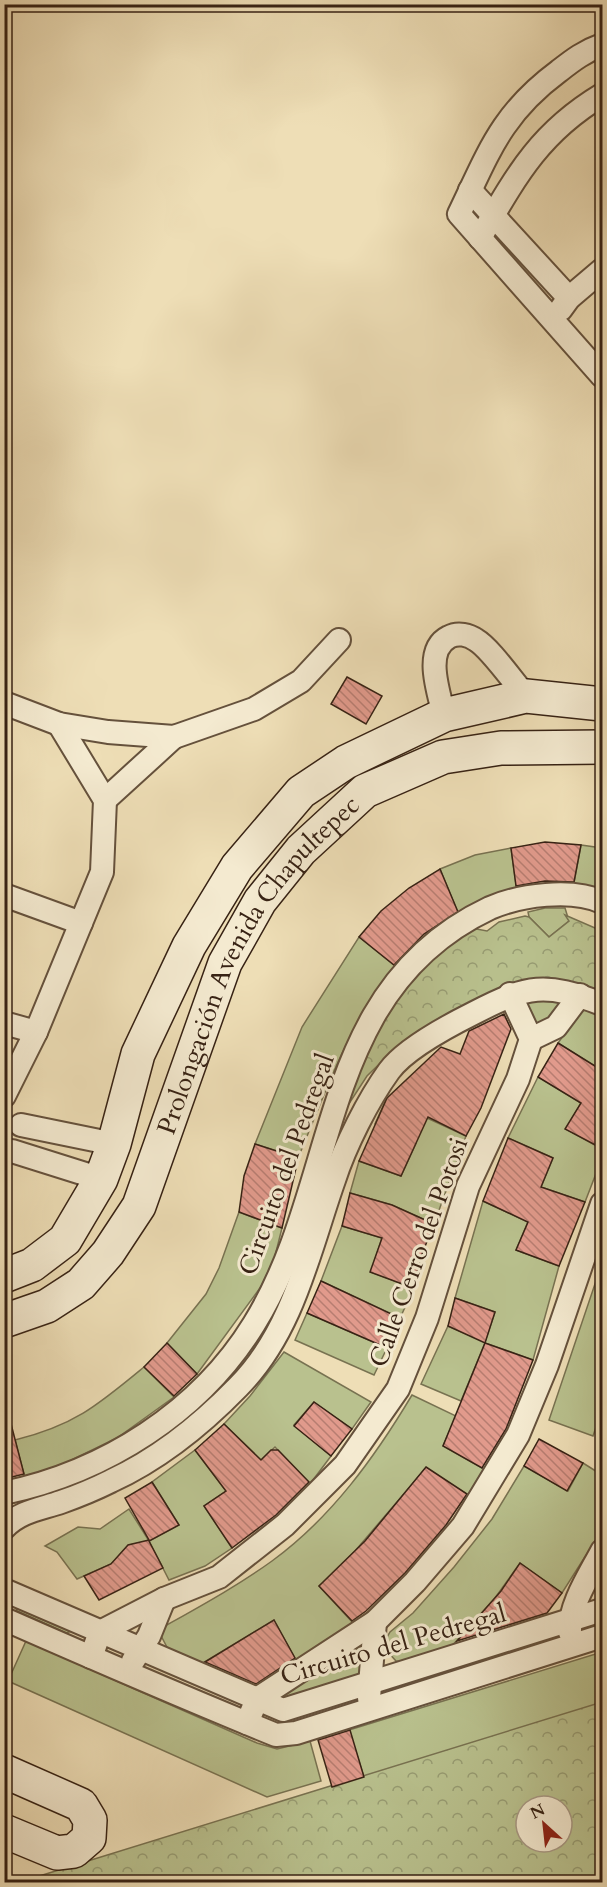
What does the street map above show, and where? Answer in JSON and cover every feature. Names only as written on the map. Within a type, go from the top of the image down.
[{"type":"street","points":[[603,45],[587,50],[546,81],[504,124],[478,168],[459,214],[603,376]]},
{"type":"street","points":[[480,238],[522,167],[553,131],[577,111],[603,95]]},
{"type":"street","points":[[470,190],[569,298]]},
{"type":"street","points":[[558,325],[560,311],[569,298],[603,270]]},
{"type":"street","points":[[444,715],[434,668],[437,649],[448,637],[458,634],[478,640],[526,696]]},
{"type":"street","points":[[105,800],[174,737],[254,709],[301,681],[339,640]]},
{"type":"street","name":"Prolongación Avenida Chapultepec","points":[[4,1276],[32,1265],[65,1240],[101,1179],[114,1144],[138,1054],[189,946],[237,867],[301,792],[346,762],[444,715],[526,696],[603,704]]},
{"type":"street","points":[[4,704],[59,724],[108,732],[174,737]]},
{"type":"street","points":[[4,1096],[36,1032],[102,872],[105,800],[59,724]]},
{"type":"street","name":"Prolongación Avenida Chapultepec","points":[[4,1322],[47,1306],[81,1284],[115,1243],[139,1206],[225,963],[260,902],[301,849],[364,791],[443,757],[501,748],[603,747]]},
{"type":"street","points":[[346,762],[364,791]]},
{"type":"street","name":"Circuito del Pedregal","points":[[5,1492],[29,1487],[103,1458],[143,1437],[173,1416],[220,1370],[253,1326],[267,1302],[292,1241],[344,1084],[367,1024],[400,975],[427,948],[461,922],[504,902],[549,894],[603,902]]},
{"type":"street","points":[[4,895],[81,923]]},
{"type":"street","points":[[504,902],[561,906],[603,915]]},
{"type":"street","name":"Circuito del Pedregal","points":[[5,1492],[15,1500],[17,1518],[114,1480],[165,1450],[207,1418],[241,1385],[277,1337],[294,1298],[335,1177],[363,1117],[390,1069],[437,1031],[510,994],[546,988],[580,996],[603,1005]]},
{"type":"street","points":[[510,994],[531,1039],[556,1026],[580,996]]},
{"type":"street","points":[[4,1023],[36,1032]]},
{"type":"street","name":"Calle Cerro del Potosi","points":[[100,1632],[164,1599],[219,1577],[285,1525],[345,1465],[398,1389],[427,1318],[468,1186],[518,1079],[531,1039]]},
{"type":"street","points":[[13,1118],[114,1144]]},
{"type":"street","points":[[8,1152],[21,1140],[13,1118]]},
{"type":"street","points":[[8,1152],[101,1179]]},
{"type":"street","points":[[247,1723],[257,1699],[375,1622],[415,1582],[463,1526],[518,1435],[547,1365],[603,1204]]},
{"type":"street","points":[[17,1518],[26,1503],[29,1487]]},
{"type":"street","points":[[571,1646],[570,1622],[585,1582],[603,1551]]},
{"type":"street","name":"Circuito del Pedregal","points":[[4,1590],[283,1710],[603,1610]]},
{"type":"street","points":[[126,1674],[149,1636],[164,1599]]},
{"type":"street","name":"Circuito del Pedregal","points":[[4,1618],[126,1674],[155,1683],[276,1735],[296,1733],[603,1636]]},
{"type":"street","points":[[367,1710],[375,1622]]},
{"type":"street","points":[[91,1657],[100,1632]]},
{"type":"street","points":[[4,1772],[81,1805],[90,1820],[89,1838],[74,1851],[57,1853],[4,1830]]},
{"type":"green space","points":[[581,845],[602,848],[602,893],[573,888]]},
{"type":"green space","points":[[511,848],[517,892],[458,913],[440,869],[475,855]]},
{"type":"green space","points":[[545,908],[565,908],[569,921],[549,937],[529,917],[528,912]]},
{"type":"green space","points":[[565,915],[602,931],[602,993],[463,1007],[402,1042],[367,1076],[339,1119],[393,995],[466,927],[487,931],[499,922],[525,916],[529,917],[549,937],[569,921]]},
{"type":"green space","points":[[359,937],[395,966],[351,1034],[298,1158],[255,1144],[302,1027]]},
{"type":"green space","points":[[514,994],[578,995],[531,1038]]},
{"type":"green space","points":[[585,1006],[602,1014],[602,1071],[558,1043]]},
{"type":"green space","points":[[538,1077],[581,1103],[566,1129],[602,1149],[602,1158],[585,1202],[541,1187],[553,1158],[508,1138]]},
{"type":"green space","points":[[386,1099],[466,1136],[434,1224],[392,1205],[350,1193],[359,1161],[401,1176],[416,1143],[375,1124]]},
{"type":"green space","points":[[483,1201],[528,1222],[516,1250],[559,1266],[533,1360],[485,1343],[461,1401],[421,1384],[448,1326],[485,1342],[495,1312],[455,1298]]},
{"type":"green space","points":[[239,1212],[282,1228],[274,1260],[260,1288],[197,1374],[167,1343],[206,1294],[219,1268]]},
{"type":"green space","points":[[342,1226],[382,1238],[371,1272],[414,1288],[400,1318],[321,1281]]},
{"type":"green space","points":[[598,1275],[602,1277],[602,1409],[593,1436],[549,1420]]},
{"type":"green space","points":[[307,1313],[387,1348],[374,1375],[295,1340]]},
{"type":"green space","points":[[284,1352],[371,1402],[352,1429],[314,1402],[294,1425],[331,1456],[310,1484],[275,1447],[261,1460],[224,1424],[250,1396]]},
{"type":"green space","points":[[144,1367],[174,1397],[117,1438],[26,1482],[15,1440],[54,1428],[85,1412]]},
{"type":"green space","points":[[412,1395],[456,1416],[443,1446],[484,1469],[468,1495],[426,1468],[355,1551],[319,1586],[354,1624],[297,1662],[274,1620],[203,1663],[169,1651],[158,1630],[258,1571],[314,1526],[367,1463]]},
{"type":"green space","points":[[195,1450],[226,1491],[204,1506],[232,1548],[205,1566],[169,1580],[149,1541],[179,1525],[152,1482]]},
{"type":"green space","points":[[583,1463],[602,1475],[602,1530],[562,1593],[520,1563],[495,1598],[450,1648],[406,1663],[396,1661],[387,1651],[386,1639],[390,1632],[413,1613],[454,1567],[492,1519],[524,1466],[568,1491]]},
{"type":"green space","points":[[129,1509],[149,1541],[129,1545],[111,1564],[77,1579],[57,1552],[45,1546],[78,1527],[100,1529]]},
{"type":"green space","points":[[15,1606],[72,1631],[66,1633],[17,1611]]},
{"type":"green space","points":[[373,1624],[367,1683],[284,1709],[257,1699]]},
{"type":"green space","points":[[26,1641],[257,1743],[277,1749],[310,1741],[321,1781],[267,1797],[8,1681]]},
{"type":"green space","points":[[602,1652],[602,1703],[364,1777],[349,1730]]},
{"type":"green space","points":[[602,1702],[602,1882],[20,1882]]},
{"type":"building","points":[[347,677],[382,696],[366,724],[331,704]]},
{"type":"building","points":[[545,842],[581,845],[574,882],[545,881],[516,886],[511,848]]},
{"type":"building","points":[[440,869],[458,912],[424,934],[394,965],[359,937],[381,911],[409,888]]},
{"type":"building","points":[[504,1014],[511,1029],[481,1108],[466,1136],[428,1117],[401,1176],[359,1161],[387,1098],[441,1047],[460,1054],[469,1031]]},
{"type":"building","points":[[558,1043],[603,1071],[603,1149],[565,1129],[581,1103],[538,1077]]},
{"type":"building","points":[[508,1138],[553,1158],[541,1187],[585,1202],[559,1266],[516,1250],[528,1222],[483,1201]]},
{"type":"building","points":[[255,1144],[289,1155],[287,1160],[297,1164],[282,1228],[239,1212],[244,1176]]},
{"type":"building","points":[[350,1193],[392,1205],[434,1224],[422,1254],[413,1288],[370,1272],[382,1238],[342,1226]]},
{"type":"building","points":[[321,1281],[400,1318],[387,1348],[307,1313]]},
{"type":"building","points":[[455,1298],[495,1312],[485,1343],[448,1326]]},
{"type":"building","points":[[167,1343],[197,1374],[174,1396],[144,1367]]},
{"type":"building","points":[[485,1343],[533,1360],[506,1429],[482,1468],[443,1446]]},
{"type":"building","points":[[314,1402],[352,1429],[331,1456],[294,1426]]},
{"type":"building","points":[[10,1420],[24,1474],[4,1479],[4,1421]]},
{"type":"building","points":[[224,1424],[261,1460],[271,1450],[278,1450],[309,1482],[276,1515],[232,1548],[204,1506],[226,1491],[195,1450]]},
{"type":"building","points":[[539,1439],[583,1463],[567,1491],[524,1466]]},
{"type":"building","points":[[426,1467],[467,1494],[446,1525],[405,1573],[366,1611],[352,1621],[319,1586],[365,1541]]},
{"type":"building","points":[[152,1482],[179,1525],[149,1541],[163,1568],[99,1600],[84,1576],[111,1564],[128,1545],[149,1540],[125,1498]]},
{"type":"building","points":[[520,1563],[562,1593],[547,1613],[457,1641],[501,1591]]},
{"type":"building","points":[[274,1620],[295,1658],[256,1684],[205,1662]]},
{"type":"building","points":[[350,1730],[364,1777],[332,1787],[318,1740]]}]
